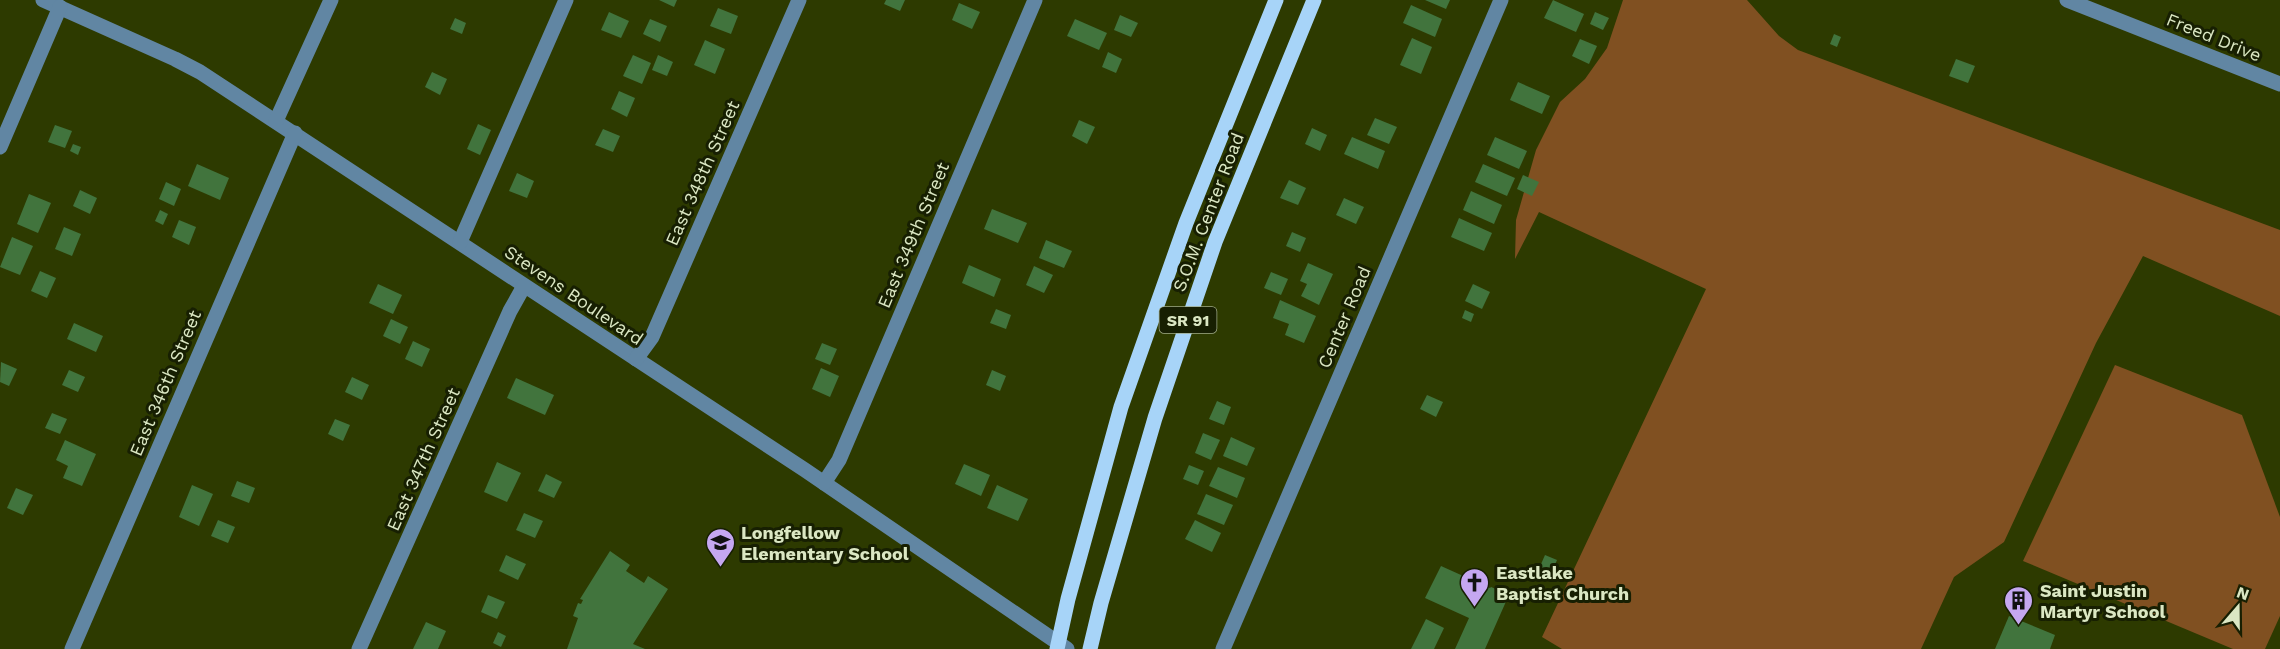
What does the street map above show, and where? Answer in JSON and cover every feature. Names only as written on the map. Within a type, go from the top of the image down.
[{"type":"main road","name":"S.O.M. Center Road","points":[[1061,647],[1068,599],[1121,407],[1186,223],[1276,0]]},
{"type":"main road","name":"S.O.M. Center Road","points":[[1090,649],[1101,603],[1155,418],[1215,242],[1314,0]]},
{"type":"street","name":"Stevens Boulevard","points":[[43,0],[175,59],[276,121],[824,483],[1061,647]]},
{"type":"street","points":[[276,121],[331,0]]},
{"type":"street","points":[[460,242],[566,0]]},
{"type":"street","name":"East 348th Street","points":[[636,359],[652,337],[799,0]]},
{"type":"street","name":"East 349th Street","points":[[824,483],[839,460],[1035,0]]},
{"type":"street","name":"Center Road","points":[[1223,649],[1502,0]]},
{"type":"street","name":"Freed Drive","points":[[2067,0],[2280,84]]},
{"type":"street","points":[[0,147],[60,7]]},
{"type":"street","name":"East 346th Street","points":[[72,649],[294,133]]},
{"type":"street","name":"East 347th Street","points":[[359,649],[510,311],[524,285]]},
{"type":"shaded area","points":[[1623,0],[1747,0],[1779,36],[1798,50],[2280,230],[2280,316],[2143,256],[2096,343],[2004,542],[1954,577],[1921,649],[1562,649],[1542,637],[1706,289],[1539,212],[1515,259],[1516,220],[1536,150],[1560,102],[1585,79],[1607,48]]},
{"type":"shaded area","points":[[2115,365],[2242,415],[2280,517],[2280,616],[2265,649],[2233,649],[2023,561]]},
{"type":"building","points":[[659,0],[677,0],[674,7]]},
{"type":"building","points":[[886,0],[905,0],[900,11],[884,4]]},
{"type":"building","points":[[1425,0],[1450,0],[1446,9]]},
{"type":"building","points":[[1553,0],[1584,14],[1576,32],[1544,18]]},
{"type":"building","points":[[959,3],[980,12],[972,29],[952,20]]},
{"type":"building","points":[[1411,5],[1442,19],[1435,37],[1403,23]]},
{"type":"building","points":[[718,8],[738,16],[731,34],[710,26]]},
{"type":"building","points":[[609,12],[629,21],[621,38],[601,30]]},
{"type":"building","points":[[1595,12],[1609,18],[1603,30],[1590,24]]},
{"type":"building","points":[[1120,15],[1138,23],[1131,37],[1114,30]]},
{"type":"building","points":[[455,18],[466,23],[462,34],[450,29]]},
{"type":"building","points":[[650,19],[667,26],[660,42],[643,34]]},
{"type":"building","points":[[1075,19],[1107,33],[1099,50],[1067,36]]},
{"type":"building","points":[[1834,34],[1841,37],[1837,47],[1830,44]]},
{"type":"building","points":[[1412,38],[1432,47],[1421,74],[1400,65]]},
{"type":"building","points":[[1580,39],[1597,46],[1589,64],[1572,56]]},
{"type":"building","points":[[705,40],[725,49],[715,74],[694,65]]},
{"type":"building","points":[[1108,52],[1122,59],[1116,73],[1102,67]]},
{"type":"building","points":[[633,55],[651,63],[642,84],[623,76]]},
{"type":"building","points":[[658,55],[673,62],[667,76],[652,70]]},
{"type":"building","points":[[1956,59],[1975,66],[1968,83],[1949,76]]},
{"type":"building","points":[[432,72],[447,79],[440,95],[425,87]]},
{"type":"building","points":[[1518,82],[1550,96],[1542,114],[1510,100]]},
{"type":"building","points":[[619,91],[635,98],[627,117],[611,109]]},
{"type":"building","points":[[1375,118],[1397,127],[1389,144],[1367,135]]},
{"type":"building","points":[[1079,120],[1095,127],[1087,144],[1072,136]]},
{"type":"building","points":[[478,124],[491,130],[480,155],[467,149]]},
{"type":"building","points":[[55,125],[72,131],[65,148],[48,142]]},
{"type":"building","points":[[1312,128],[1327,135],[1320,151],[1305,144]]},
{"type":"building","points":[[603,129],[620,136],[613,152],[595,145]]},
{"type":"building","points":[[1352,137],[1385,151],[1378,169],[1344,154]]},
{"type":"building","points":[[1495,137],[1527,151],[1519,169],[1487,155]]},
{"type":"building","points":[[73,144],[81,147],[78,155],[70,151]]},
{"type":"building","points":[[197,164],[229,178],[220,200],[188,186]]},
{"type":"building","points":[[1483,164],[1515,178],[1507,196],[1475,182]]},
{"type":"building","points":[[517,173],[534,181],[527,198],[509,191]]},
{"type":"building","points":[[1523,175],[1539,182],[1532,196],[1517,189]]},
{"type":"building","points":[[1289,180],[1306,188],[1298,205],[1280,198]]},
{"type":"building","points":[[166,182],[181,189],[174,206],[159,199]]},
{"type":"building","points":[[80,190],[97,198],[90,214],[73,206]]},
{"type":"building","points":[[1471,191],[1502,205],[1494,224],[1463,210]]},
{"type":"building","points":[[29,194],[51,203],[38,233],[17,224]]},
{"type":"building","points":[[1344,198],[1364,207],[1356,224],[1336,215]]},
{"type":"building","points":[[992,209],[1027,223],[1018,243],[984,229]]},
{"type":"building","points":[[160,210],[168,214],[163,225],[155,221]]},
{"type":"building","points":[[1459,218],[1492,233],[1484,251],[1451,237]]},
{"type":"building","points":[[179,220],[196,227],[189,245],[172,237]]},
{"type":"building","points":[[64,227],[81,234],[72,256],[55,249]]},
{"type":"building","points":[[1292,232],[1306,238],[1300,252],[1286,246]]},
{"type":"building","points":[[12,237],[33,246],[20,275],[0,267]]},
{"type":"building","points":[[1046,240],[1072,251],[1064,268],[1039,258]]},
{"type":"building","points":[[1308,263],[1333,274],[1319,305],[1301,296],[1307,284],[1300,281]]},
{"type":"building","points":[[969,265],[1001,279],[994,297],[962,283]]},
{"type":"building","points":[[1034,266],[1053,275],[1044,293],[1026,285]]},
{"type":"building","points":[[40,271],[56,278],[47,298],[31,291]]},
{"type":"building","points":[[1271,272],[1288,279],[1281,295],[1264,288]]},
{"type":"building","points":[[378,284],[402,295],[393,314],[369,303]]},
{"type":"building","points":[[1473,284],[1490,292],[1482,309],[1465,301]]},
{"type":"building","points":[[1280,300],[1316,316],[1304,343],[1285,335],[1289,324],[1273,318]]},
{"type":"building","points":[[996,309],[1011,315],[1006,329],[990,323]]},
{"type":"building","points":[[1465,310],[1474,314],[1471,322],[1462,318]]},
{"type":"building","points":[[391,319],[408,327],[400,344],[383,336]]},
{"type":"building","points":[[74,323],[103,336],[96,352],[67,339]]},
{"type":"building","points":[[413,341],[430,349],[422,367],[405,359]]},
{"type":"building","points":[[822,343],[837,349],[830,365],[815,359]]},
{"type":"building","points":[[1,362],[17,369],[9,386],[0,382]]},
{"type":"building","points":[[821,368],[839,376],[830,397],[812,389]]},
{"type":"building","points":[[69,370],[85,377],[78,392],[62,385]]},
{"type":"building","points":[[992,370],[1006,376],[1000,391],[986,385]]},
{"type":"building","points":[[352,377],[369,385],[362,400],[345,392]]},
{"type":"building","points":[[516,378],[554,395],[545,415],[507,398]]},
{"type":"building","points":[[1427,395],[1443,402],[1436,417],[1420,409]]},
{"type":"building","points":[[1217,401],[1231,407],[1224,425],[1209,419]]},
{"type":"building","points":[[52,413],[67,419],[60,434],[45,428]]},
{"type":"building","points":[[335,419],[350,425],[343,441],[328,434]]},
{"type":"building","points":[[1203,433],[1220,440],[1211,460],[1195,453]]},
{"type":"building","points":[[1231,437],[1255,448],[1247,466],[1223,456]]},
{"type":"building","points":[[65,440],[96,454],[82,486],[63,478],[68,466],[56,460]]},
{"type":"building","points":[[497,462],[521,473],[507,502],[484,492]]},
{"type":"building","points":[[964,464],[990,475],[981,496],[955,484]]},
{"type":"building","points":[[1189,465],[1204,471],[1198,485],[1183,479]]},
{"type":"building","points":[[1218,467],[1245,478],[1237,498],[1209,486]]},
{"type":"building","points":[[546,474],[562,482],[554,498],[538,491]]},
{"type":"building","points":[[237,481],[255,488],[249,503],[231,496]]},
{"type":"building","points":[[192,485],[213,494],[199,526],[179,517]]},
{"type":"building","points":[[997,485],[1028,499],[1018,521],[987,508]]},
{"type":"building","points":[[16,488],[33,495],[23,515],[7,508]]},
{"type":"building","points":[[1206,494],[1233,505],[1224,525],[1197,514]]},
{"type":"building","points":[[524,513],[543,521],[535,538],[516,530]]},
{"type":"building","points":[[218,520],[235,527],[228,543],[211,536]]},
{"type":"building","points":[[1195,520],[1221,533],[1212,552],[1185,539]]},
{"type":"building","points":[[610,551],[630,565],[626,571],[644,583],[648,576],[668,589],[633,644],[645,649],[567,649],[578,618],[573,616],[578,603],[581,604],[583,600],[580,599]]},
{"type":"building","points":[[506,555],[526,564],[518,580],[499,571]]},
{"type":"building","points":[[1545,555],[1557,560],[1550,576],[1538,571]]},
{"type":"building","name":"Eastlake Baptist Church","points":[[1441,566],[1501,591],[1500,593],[1508,597],[1485,649],[1455,649],[1469,618],[1425,598]]},
{"type":"building","points":[[488,595],[505,602],[497,619],[481,612]]},
{"type":"building","name":"Saint Justin Martyr School","points":[[2009,616],[2055,635],[2050,649],[1995,649]]},
{"type":"building","points":[[1426,619],[1444,628],[1434,649],[1411,649]]},
{"type":"building","points":[[426,622],[446,631],[438,649],[413,649]]},
{"type":"building","points":[[498,632],[506,636],[501,647],[493,643]]},
{"type":"place","name":"Longfellow Elementary School","points":[[720,568]]},
{"type":"place","name":"Eastlake Baptist Church","points":[[1475,608]]},
{"type":"place","name":"Saint Justin Martyr School","points":[[2019,626]]}]
